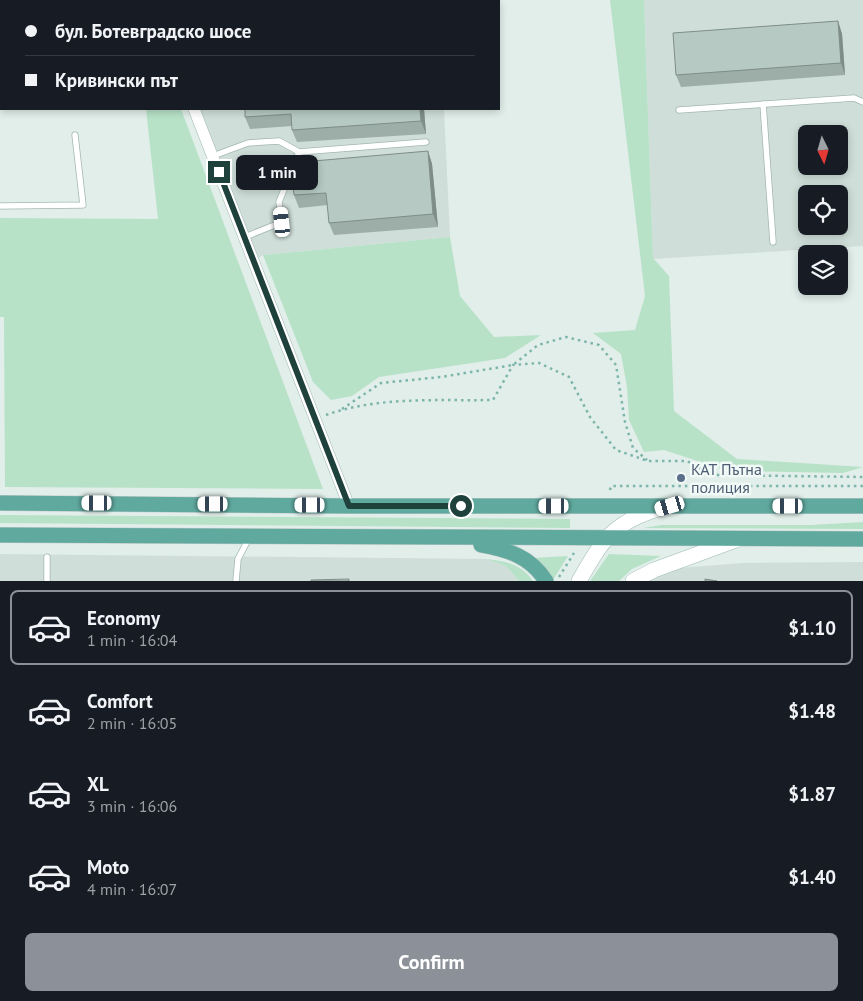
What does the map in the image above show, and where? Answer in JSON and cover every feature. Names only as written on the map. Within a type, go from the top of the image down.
[{"type":"main road","points":[[0,502],[349,506],[863,506]]},
{"type":"main road","points":[[579,581],[606,538],[618,527],[636,515],[670,506]]},
{"type":"main road","points":[[0,535],[863,539]]},
{"type":"main road","points":[[447,538],[516,554],[529,561],[546,581]]},
{"type":"main road","points":[[633,581],[697,552],[742,538]]},
{"type":"street","points":[[194,110],[349,506]]},
{"type":"lane","points":[[679,110],[854,98],[863,102]]},
{"type":"lane","points":[[763,104],[773,242]]},
{"type":"lane","points":[[0,206],[83,205],[75,135]]},
{"type":"lane","points":[[213,156],[248,143],[279,141],[299,152],[426,142]]},
{"type":"lane","points":[[245,237],[282,222],[279,202],[299,152]]},
{"type":"lane","points":[[236,581],[238,559],[249,537]]},
{"type":"lane","points":[[47,557],[47,581]]},
{"type":"path","points":[[315,419],[340,410],[382,402],[492,400],[513,365],[538,345],[566,337],[599,345],[616,364],[625,422],[633,448],[648,461]]},
{"type":"path","points":[[340,410],[381,383],[441,378],[513,365],[539,363],[569,377],[590,418],[616,450],[648,461],[687,461],[712,475],[863,477]]},
{"type":"path","points":[[610,490],[611,486],[863,486]]},
{"type":"path","points":[[556,581],[574,553]]},
{"type":"shaded area","points":[[644,0],[863,0],[863,246],[798,245],[798,250],[653,259]]},
{"type":"shaded area","points":[[194,110],[444,110],[450,237],[263,255],[254,261]]},
{"type":"shaded area","points":[[0,554],[486,559],[506,566],[519,581],[0,581]]},
{"type":"shaded area","points":[[863,562],[863,581],[633,581],[654,570],[743,563]]},
{"type":"green space","points":[[610,0],[644,0],[653,258],[669,276],[674,411],[737,459],[863,467],[843,473],[728,471],[664,450],[644,452],[629,420],[627,387],[621,354],[593,333],[635,330],[645,296]]},
{"type":"green space","points":[[146,110],[181,110],[323,489],[5,487],[4,317],[0,317],[0,218],[158,219]]},
{"type":"green space","points":[[450,237],[460,296],[494,337],[541,335],[505,358],[379,377],[352,396],[331,400],[313,382],[263,255]]},
{"type":"green space","points":[[0,515],[570,519],[570,528],[0,523]]},
{"type":"green space","points":[[863,522],[863,529],[643,528],[662,525],[811,525]]},
{"type":"green space","points":[[609,554],[661,556],[632,569],[619,581],[590,581]]},
{"type":"green space","points":[[568,556],[553,580],[532,558]]},
{"type":"green space","points":[[486,559],[513,564],[533,581],[519,581],[506,566]]},
{"type":"building","points":[[838,21],[841,63],[676,75],[673,33]]},
{"type":"building","points":[[245,110],[420,110],[421,121],[292,130],[291,114],[245,117]]},
{"type":"building","points":[[428,151],[433,214],[329,223],[326,193],[294,195],[291,163]]},
{"type":"building","points":[[349,579],[349,581],[311,581],[311,580]]},
{"type":"place","name":"KAT Пътна полиция","points":[[681,478]]},
{"type":"route","points":[[219,172],[349,506],[461,506]]}]
